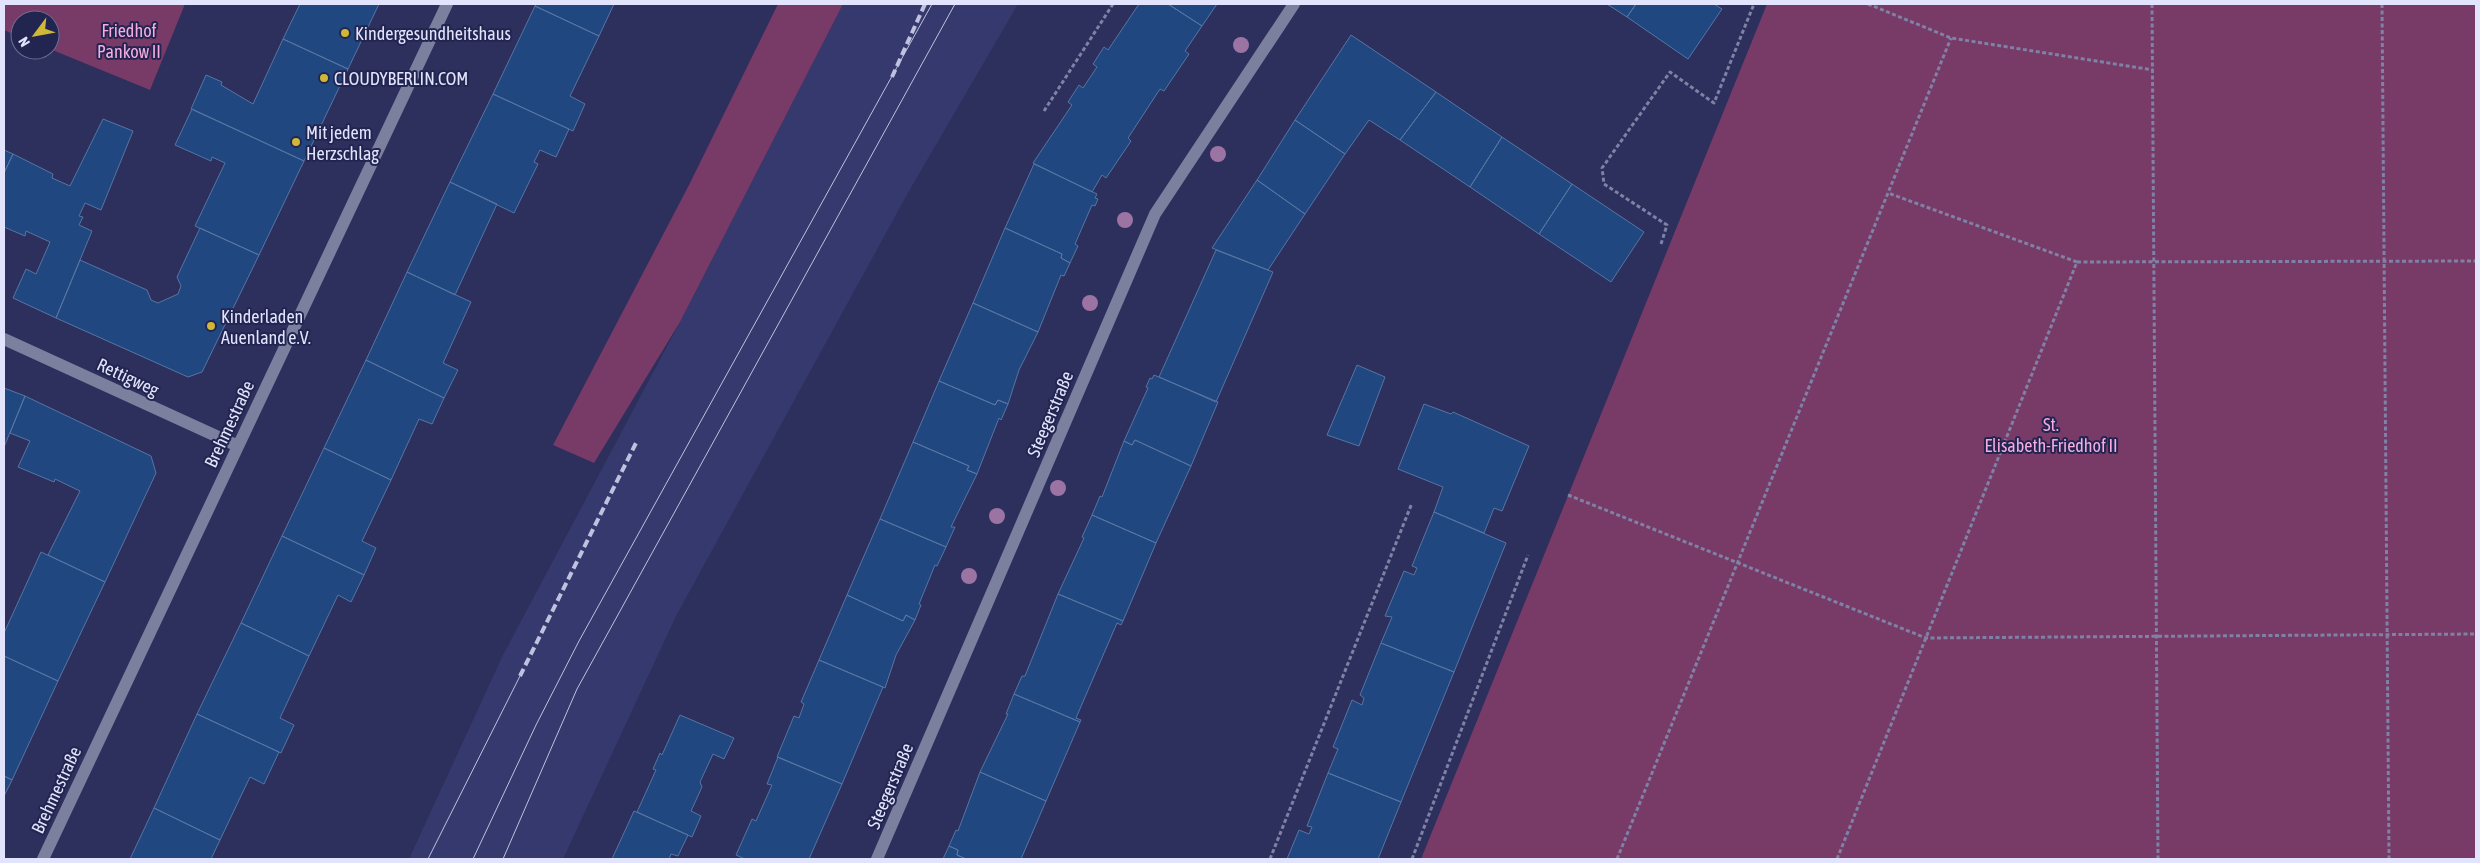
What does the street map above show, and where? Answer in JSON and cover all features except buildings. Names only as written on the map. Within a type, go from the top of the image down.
[{"type":"street","name":"Brehmestraße","points":[[43,859],[447,4]]},
{"type":"street","name":"Steegerstraße","points":[[877,859],[1155,214],[1294,4]]},
{"type":"street","name":"Rettigweg","points":[[4,339],[238,446]]},
{"type":"path","points":[[1044,111],[1113,4]]},
{"type":"path","points":[[1661,244],[1667,225],[1604,184],[1602,168],[1670,72],[1714,103],[1754,4]]},
{"type":"path","points":[[1868,4],[1951,38],[2153,70]]},
{"type":"path","points":[[2152,4],[2158,636],[2158,859]]},
{"type":"path","points":[[2382,4],[2389,859]]},
{"type":"path","points":[[1617,859],[1951,38]]},
{"type":"path","points":[[1888,193],[2077,262],[2476,261]]},
{"type":"path","points":[[1837,859],[2077,262]]},
{"type":"path","points":[[1568,495],[1926,638],[2476,634]]},
{"type":"path","points":[[1270,859],[1412,502]]},
{"type":"path","points":[[1412,859],[1528,555]]},
{"type":"shaded area","points":[[843,4],[1018,4],[909,191],[676,616],[563,859],[409,859],[503,655],[680,322]]},
{"type":"green space","name":"Friedhof Pankow II","points":[[4,4],[185,4],[150,90],[60,53],[60,10],[10,10],[10,33],[4,30]]},
{"type":"green space","points":[[778,4],[843,4],[680,322],[594,463],[553,445],[689,185]]},
{"type":"green space","name":"St. Elisabeth-Friedhof II","points":[[1767,4],[2476,4],[2476,859],[1421,859]]},
{"type":"tram line","points":[[473,859],[536,725],[579,641],[932,4]]},
{"type":"tram line","points":[[503,859],[577,689],[955,4]]},
{"type":"tram line","points":[[428,859],[520,676]]},
{"type":"railway","points":[[892,77],[925,4]]},
{"type":"railway","points":[[520,676],[636,443]]},
{"type":"place","name":"Kindergesundheitshaus","points":[[345,33]]},
{"type":"place","name":"CLOUDYBERLIN.COM","points":[[324,78]]},
{"type":"place","name":"Mit jedem Herzschlag","points":[[296,142]]},
{"type":"place","name":"Kinderladen Auenland e.V.","points":[[211,326]]}]
